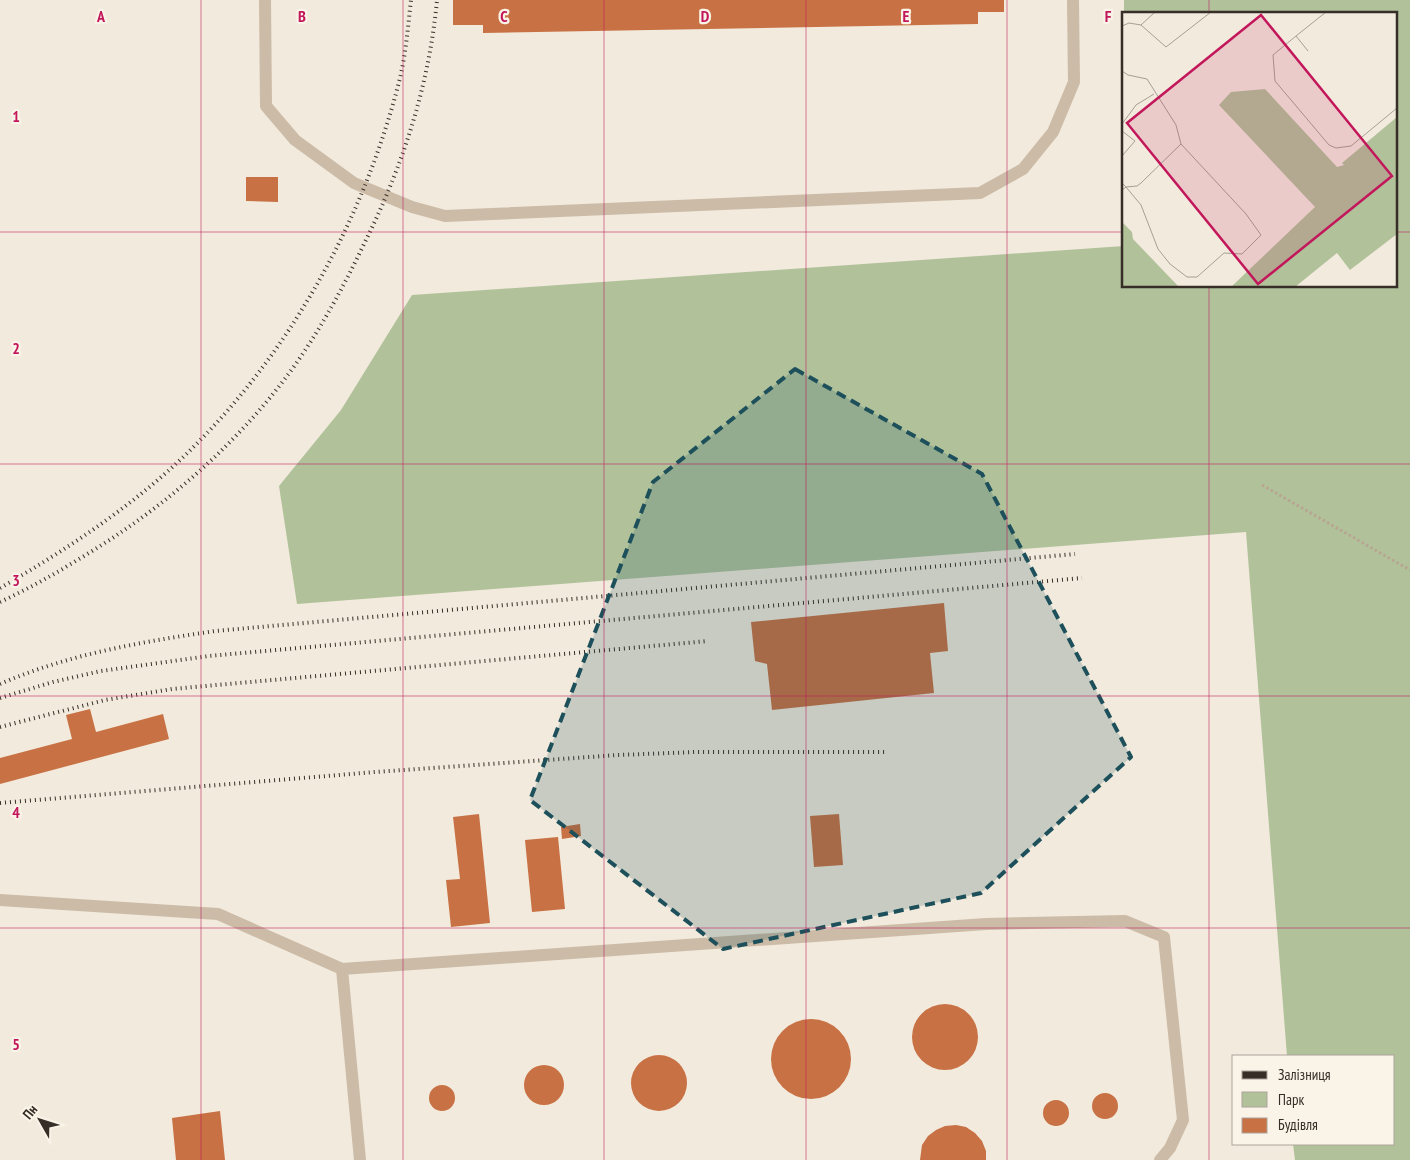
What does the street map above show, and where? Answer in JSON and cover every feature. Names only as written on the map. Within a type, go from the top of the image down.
[{"type":"lane","points":[[265,0],[266,106],[295,140],[354,183],[412,207],[445,216],[980,194],[1023,169],[1054,132],[1074,82],[1073,0]]},
{"type":"lane","points":[[0,900],[218,914],[342,969],[986,924],[1125,921],[1164,937],[1183,1120],[1170,1148],[1160,1160]]},
{"type":"lane","points":[[342,969],[360,1160]]},
{"type":"path","points":[[1262,485],[1410,570]]},
{"type":"highlighted area","points":[[795,369],[982,474],[1131,757],[981,893],[723,949],[530,800],[653,482]]},
{"type":"green space","points":[[1124,0],[1410,0],[1410,1160],[1295,1160],[1293,1145],[1395,1145],[1395,1055],[1287,1055],[1246,532],[297,604],[279,486],[341,410],[412,295],[1122,246],[1122,288],[1398,288],[1398,12],[1124,12]]},
{"type":"building","points":[[453,0],[1004,0],[1004,12],[978,12],[978,24],[483,33],[483,25],[453,25]]},
{"type":"building","points":[[246,177],[278,177],[278,202],[246,201]]},
{"type":"building","points":[[944,603],[948,651],[930,653],[934,693],[772,710],[767,664],[755,661],[751,622]]},
{"type":"building","points":[[90,709],[96,732],[163,714],[169,739],[0,784],[0,758],[72,739],[66,715]]},
{"type":"building","points":[[479,814],[490,923],[451,927],[446,880],[460,879],[453,817]]},
{"type":"building","points":[[839,814],[843,865],[814,867],[810,816]]},
{"type":"building","points":[[580,824],[581,836],[562,839],[561,827]]},
{"type":"building","points":[[558,837],[565,909],[532,912],[525,840]]},
{"type":"building","points":[[951,1004],[969,1013],[976,1024],[978,1037],[976,1050],[969,1061],[958,1068],[939,1070],[921,1061],[914,1050],[912,1031],[921,1013],[932,1006]]},
{"type":"building","points":[[811,1019],[826,1022],[839,1031],[848,1044],[851,1059],[848,1074],[839,1087],[826,1096],[811,1099],[796,1096],[783,1087],[774,1074],[771,1059],[774,1044],[783,1031],[796,1022]]},
{"type":"building","points":[[654,1055],[664,1055],[679,1063],[685,1072],[687,1083],[685,1094],[679,1103],[664,1111],[654,1111],[643,1106],[636,1099],[631,1088],[631,1078],[636,1067],[643,1060]]},
{"type":"building","points":[[540,1065],[548,1065],[555,1068],[561,1074],[564,1085],[561,1096],[555,1102],[548,1105],[540,1105],[533,1102],[527,1096],[524,1089],[524,1081],[527,1074],[533,1068]]},
{"type":"building","points":[[442,1085],[451,1089],[455,1098],[451,1107],[442,1111],[433,1107],[429,1098],[433,1089]]},
{"type":"building","points":[[1105,1093],[1114,1097],[1118,1106],[1114,1115],[1105,1119],[1096,1115],[1092,1106],[1096,1097]]},
{"type":"building","points":[[1056,1100],[1065,1104],[1069,1113],[1065,1122],[1056,1126],[1047,1122],[1043,1113],[1047,1104]]},
{"type":"building","points":[[220,1111],[225,1160],[176,1160],[172,1118]]},
{"type":"building","points":[[956,1125],[966,1127],[982,1141],[986,1151],[986,1160],[920,1160],[922,1145],[928,1136],[945,1126]]},
{"type":"railway","points":[[0,588],[86,534],[148,489],[208,432],[246,388],[281,342],[312,292],[340,241],[364,188],[384,133],[400,78],[411,0]]},
{"type":"railway","points":[[0,602],[40,582],[79,559],[164,501],[239,432],[262,407],[296,364],[318,331],[347,278],[391,184],[421,94],[428,63],[437,0]]},
{"type":"railway","points":[[0,684],[52,665],[106,650],[215,631],[1075,554]]},
{"type":"railway","points":[[0,698],[53,682],[101,671],[209,656],[1082,578]]},
{"type":"railway","points":[[0,727],[105,700],[172,689],[708,641]]},
{"type":"railway","points":[[0,803],[375,772],[618,755],[696,752],[887,752]]}]
